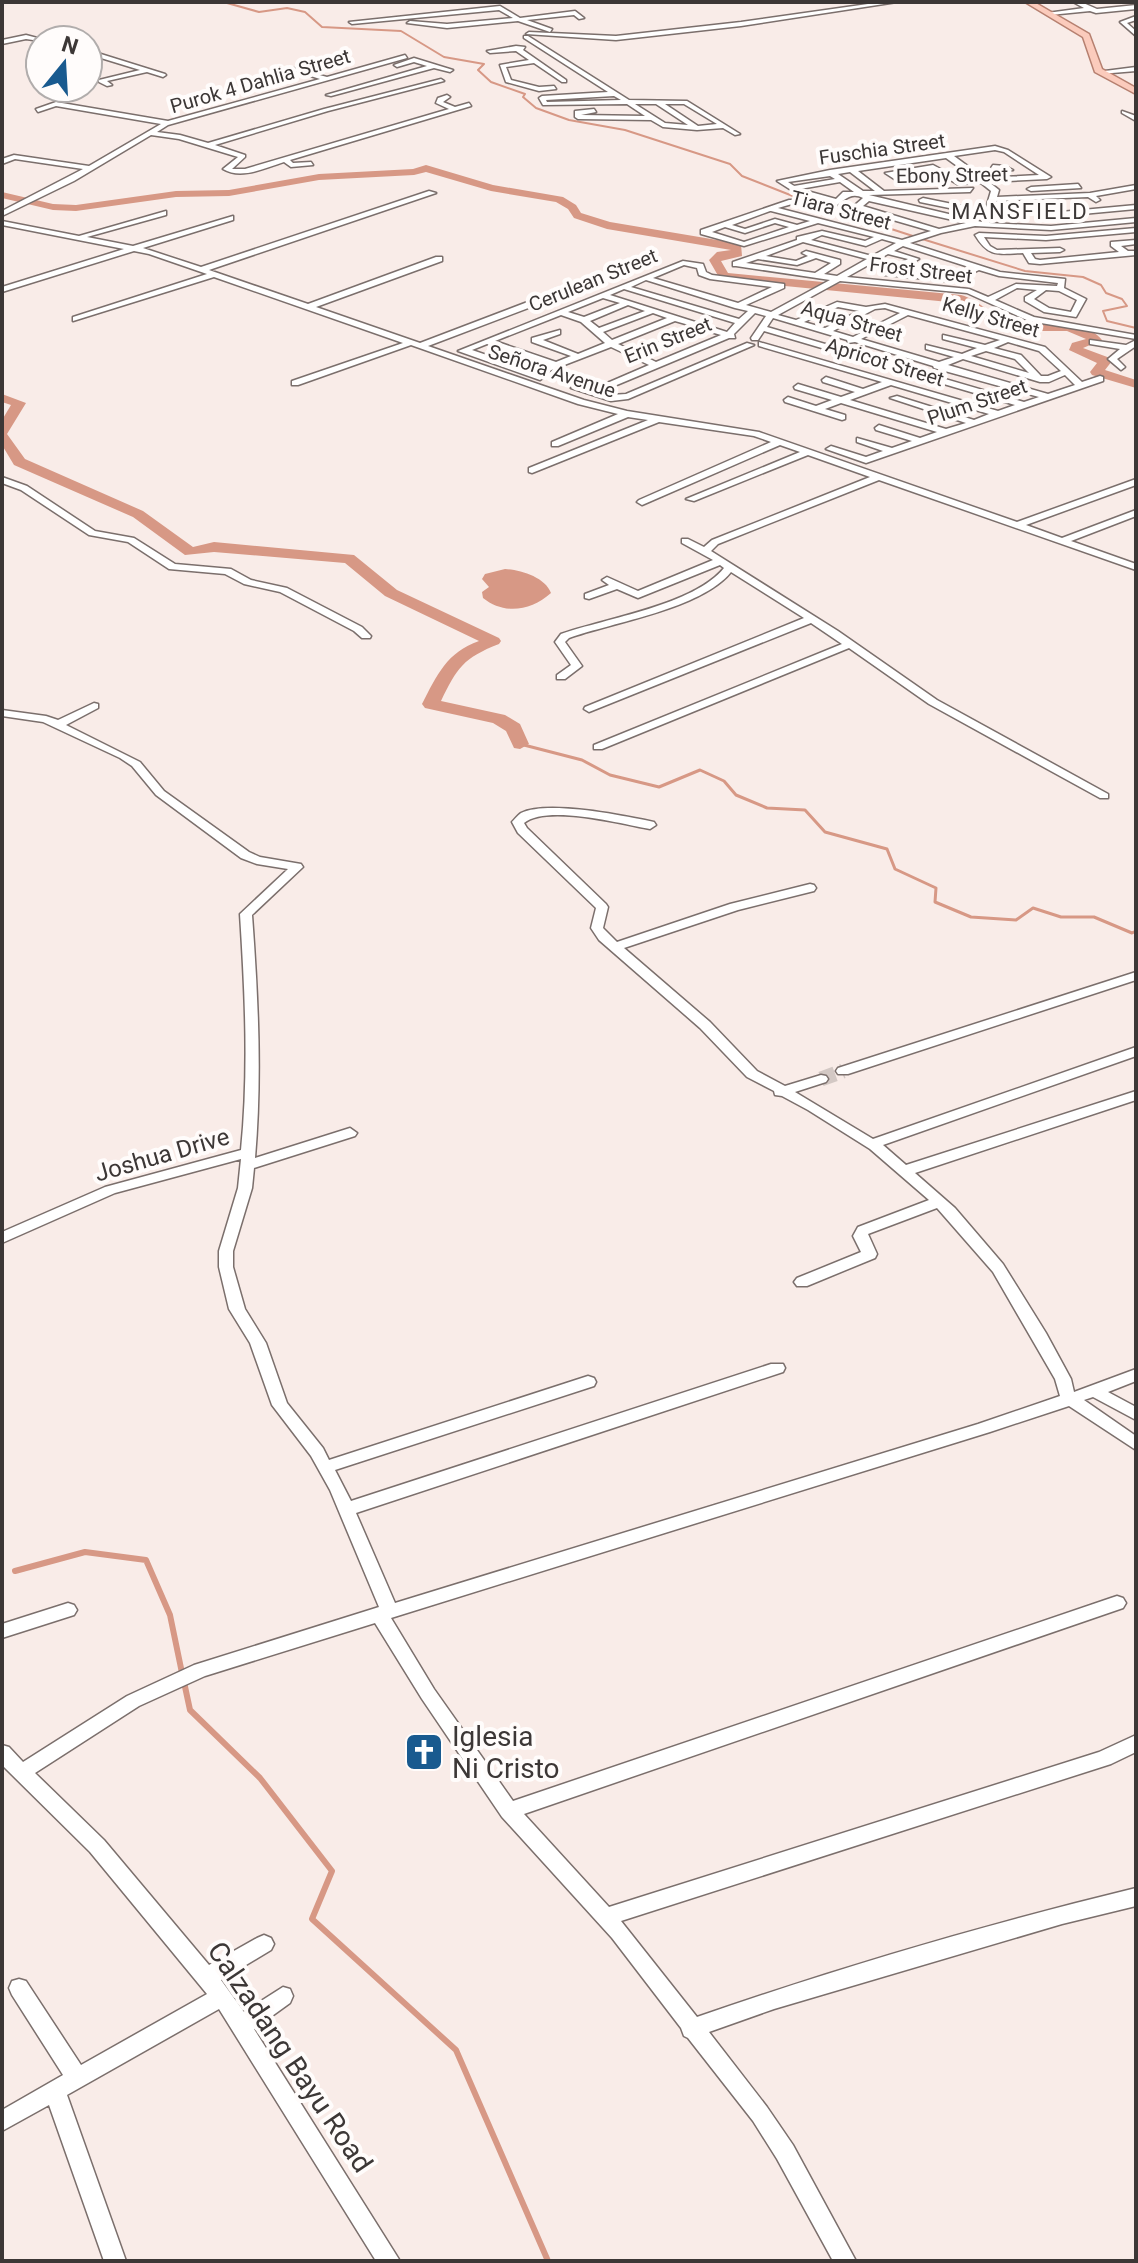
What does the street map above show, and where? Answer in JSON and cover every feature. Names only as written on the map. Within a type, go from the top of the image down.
[{"type":"main road","points":[[1029,2],[1086,36],[1093,62],[1100,72],[1136,91]]},
{"type":"street","points":[[663,125],[539,46],[528,35],[616,38],[894,2]]},
{"type":"street","points":[[1076,2],[1093,10]]},
{"type":"street","points":[[1109,2],[1123,9]]},
{"type":"street","points":[[1050,13],[1123,9],[1136,4]]},
{"type":"street","points":[[475,8],[510,28]]},
{"type":"street","points":[[352,22],[500,8],[547,30],[599,33]]},
{"type":"street","points":[[372,20],[447,26],[575,13],[581,18],[534,25]]},
{"type":"street","points":[[558,15],[567,20]]},
{"type":"street","points":[[410,23],[485,16]]},
{"type":"street","points":[[1134,18],[1123,22],[1136,34]]},
{"type":"street","points":[[577,26],[586,32]]},
{"type":"street","points":[[2,42],[24,37]]},
{"type":"street","points":[[490,51],[539,46]]},
{"type":"street","points":[[516,48],[564,81]]},
{"type":"street","points":[[505,57],[525,55]]},
{"type":"street","points":[[104,57],[163,75]]},
{"type":"street","name":"Purok 4 Dahlia Street","points":[[2,214],[166,124],[405,57]]},
{"type":"street","points":[[363,69],[373,72],[411,80],[346,99],[310,90],[373,72],[414,60],[452,71],[408,73]]},
{"type":"street","points":[[535,61],[502,66],[508,81],[542,89],[615,94]]},
{"type":"street","points":[[512,64],[521,70]]},
{"type":"street","points":[[329,95],[435,65]]},
{"type":"street","points":[[291,68],[328,79]]},
{"type":"street","points":[[1100,72],[1136,69]]},
{"type":"street","points":[[109,85],[101,81],[149,70]]},
{"type":"street","points":[[530,76],[542,89],[545,104],[685,102],[737,134]]},
{"type":"street","points":[[542,89],[564,81],[593,80]]},
{"type":"street","points":[[209,145],[326,110],[441,81]]},
{"type":"street","points":[[542,89],[605,87]]},
{"type":"street","points":[[447,97],[440,99],[439,103],[455,109]]},
{"type":"street","points":[[657,102],[697,128]]},
{"type":"street","points":[[38,110],[56,104],[166,124]]},
{"type":"street","points":[[308,104],[326,110]]},
{"type":"street","points":[[553,104],[580,111],[642,110]]},
{"type":"street","points":[[234,183],[219,175],[228,170],[240,172],[290,158],[469,105]]},
{"type":"street","points":[[417,110],[432,115]]},
{"type":"street","points":[[281,111],[301,117]]},
{"type":"street","points":[[580,111],[577,112],[578,117],[653,118]]},
{"type":"street","points":[[1124,112],[1136,119]]},
{"type":"street","points":[[624,118],[629,122],[697,128],[723,126]]},
{"type":"street","points":[[149,133],[180,137],[243,156],[228,166],[228,170]]},
{"type":"street","name":"Fuschia Street","points":[[792,188],[781,181],[987,149],[999,148],[1012,156]]},
{"type":"street","points":[[947,155],[994,190],[985,224]]},
{"type":"street","points":[[872,184],[901,182],[889,173],[936,167],[957,181],[1047,178],[1012,156],[984,161],[996,170],[973,173]]},
{"type":"street","points":[[2,162],[14,157],[90,168]]},
{"type":"street","points":[[290,158],[286,163],[311,164]]},
{"type":"street","points":[[900,161],[922,176]]},
{"type":"street","points":[[850,169],[881,192]]},
{"type":"street","points":[[830,172],[868,198],[975,224]]},
{"type":"street","points":[[792,188],[842,180]]},
{"type":"street","points":[[932,184],[942,191]]},
{"type":"street","name":"Ebony Street","points":[[834,203],[855,191],[1078,186]]},
{"type":"street","points":[[991,199],[1090,195],[1136,187]]},
{"type":"street","points":[[789,202],[704,232],[747,243],[821,220],[834,203],[792,188]]},
{"type":"street","points":[[1121,188],[1136,199]]},
{"type":"street","points":[[1097,201],[1111,200],[1099,191]]},
{"type":"street","points":[[203,269],[432,193]]},
{"type":"street","points":[[1090,195],[1104,210]]},
{"type":"street","points":[[1067,196],[1078,212]]},
{"type":"street","points":[[868,198],[858,207],[927,221],[922,226],[939,231]]},
{"type":"street","points":[[1040,198],[1050,215],[1062,226]]},
{"type":"street","points":[[888,202],[923,200],[959,208],[956,217]]},
{"type":"street","points":[[1050,215],[1136,207]]},
{"type":"street","name":"Tiara Street","points":[[771,209],[881,236],[999,274],[1057,279],[1062,281],[1060,289]]},
{"type":"street","points":[[78,237],[163,213]]},
{"type":"street","points":[[2,290],[140,249],[230,218]]},
{"type":"street","points":[[575,388],[611,398],[628,396],[680,375],[752,341],[770,316],[902,243],[939,231],[975,224],[1062,226],[1136,220]]},
{"type":"street","points":[[725,225],[745,231],[775,221],[798,227]]},
{"type":"street","name":"Señora Avenue","points":[[2,223],[140,249],[581,402],[627,414],[732,429],[780,442],[1136,567]]},
{"type":"street","points":[[306,223],[327,228]]},
{"type":"street","points":[[1046,238],[1060,250],[1022,253],[992,251],[979,235],[1046,238],[1136,230]]},
{"type":"street","points":[[755,256],[824,232],[866,244],[881,236]]},
{"type":"street","points":[[781,233],[874,259]]},
{"type":"street","points":[[1073,236],[1082,243]]},
{"type":"street","points":[[1131,254],[1114,244],[1136,242]]},
{"type":"street","points":[[782,260],[823,246]]},
{"type":"street","points":[[1056,246],[1013,247],[1034,262],[1131,254]]},
{"type":"street","points":[[1091,250],[1100,257]]},
{"type":"street","points":[[887,251],[915,259],[888,273],[954,280],[979,267]]},
{"type":"street","points":[[806,253],[837,262],[816,276]]},
{"type":"street","points":[[755,256],[797,263],[816,256]]},
{"type":"street","name":"Frost Street","points":[[755,256],[736,264],[816,276],[830,283],[910,285],[969,291],[1032,319],[1078,327],[1133,343]]},
{"type":"street","points":[[310,306],[439,259]]},
{"type":"street","points":[[910,285],[919,276],[950,259]]},
{"type":"street","name":"Cerulean Street","points":[[556,365],[538,376],[463,351],[686,263],[700,266],[702,273],[781,286],[738,306]]},
{"type":"street","points":[[702,273],[692,277],[732,290]]},
{"type":"street","points":[[76,319],[215,274]]},
{"type":"street","points":[[989,280],[999,274]]},
{"type":"street","name":"Aqua Street","points":[[646,278],[1048,397]]},
{"type":"street","points":[[713,298],[750,282]]},
{"type":"street","points":[[969,291],[979,286]]},
{"type":"street","points":[[990,299],[1016,286],[1060,289],[1082,299],[1074,313]]},
{"type":"street","points":[[624,287],[740,322]]},
{"type":"street","points":[[1043,289],[1028,299],[1046,309],[1057,303],[1074,313],[1078,327]]},
{"type":"street","points":[[295,383],[562,292]]},
{"type":"street","name":"Apricot Street","points":[[603,295],[997,414]]},
{"type":"street","points":[[584,320],[627,303]]},
{"type":"street","points":[[796,323],[837,304],[867,310]]},
{"type":"street","name":"Kelly Street","points":[[867,310],[879,306],[908,312],[1042,349],[1081,386]]},
{"type":"street","name":"Erin Street","points":[[590,393],[728,335],[753,310]]},
{"type":"street","points":[[824,332],[867,310]]},
{"type":"street","points":[[599,331],[652,311]]},
{"type":"street","points":[[561,312],[584,320],[612,344],[633,356],[680,375]]},
{"type":"street","points":[[815,359],[908,312]]},
{"type":"street","points":[[487,341],[556,365],[675,318]]},
{"type":"street","points":[[538,321],[557,332],[579,355]]},
{"type":"street","points":[[633,356],[703,327]]},
{"type":"street","points":[[762,328],[1024,405]]},
{"type":"street","points":[[557,332],[535,340],[579,355]]},
{"type":"street","points":[[946,337],[1018,357],[1040,379]]},
{"type":"street","points":[[816,409],[1007,340]]},
{"type":"street","points":[[1093,342],[1133,343]]},
{"type":"street","points":[[1121,367],[1112,359],[1133,343]]},
{"type":"street","points":[[929,347],[1040,379],[1066,372]]},
{"type":"street","name":"Plum Street","points":[[831,449],[866,460],[1100,379]]},
{"type":"street","points":[[826,380],[864,392]]},
{"type":"street","points":[[798,387],[947,432]]},
{"type":"street","points":[[868,408],[916,390]]},
{"type":"street","points":[[894,398],[974,422]]},
{"type":"street","points":[[788,400],[842,417]]},
{"type":"street","points":[[555,444],[627,414]]},
{"type":"street","points":[[532,470],[659,419]]},
{"type":"street","points":[[879,428],[921,441]]},
{"type":"street","points":[[860,440],[892,451]]},
{"type":"street","points":[[642,502],[780,442]]},
{"type":"street","points":[[691,499],[809,452]]},
{"type":"street","points":[[705,551],[715,542],[878,477]]},
{"type":"street","points":[[2,480],[24,488],[92,533],[131,540],[173,567],[227,571],[248,582],[292,593],[366,636]]},
{"type":"street","points":[[1018,525],[1136,482]]},
{"type":"street","points":[[1062,541],[1136,513]]},
{"type":"street","points":[[685,541],[811,619],[933,702],[1104,796]]},
{"type":"street","points":[[589,596],[612,582],[638,595],[726,564]]},
{"type":"street","points":[[561,677],[577,666],[560,642],[565,636],[648,611],[715,584],[727,575],[726,564]]},
{"type":"street","points":[[589,709],[811,619]]},
{"type":"street","points":[[598,747],[848,645]]},
{"type":"street","points":[[59,724],[94,706]]},
{"type":"street","points":[[2,713],[37,717],[59,724],[136,764],[160,793],[245,855],[297,867],[246,914],[253,1035],[252,1111],[237,1222],[226,1251],[237,1309],[258,1343],[280,1405],[304,1433],[348,1509],[384,1612],[428,1694],[509,1811],[640,1958],[691,2029],[760,2114],[785,2152],[845,2261]]},
{"type":"street","points":[[650,825],[545,811],[526,814],[518,822],[522,830],[602,907],[597,928],[705,1025],[752,1074],[872,1144],[959,1221],[998,1268],[1063,1379],[1068,1397],[1136,1444]]},
{"type":"street","points":[[615,947],[734,907],[810,888]]},
{"type":"street","points":[[843,1071],[1136,976]]},
{"type":"street","points":[[872,1144],[1136,1051]]},
{"type":"street","points":[[780,1092],[821,1079]]},
{"type":"street","points":[[904,1171],[1136,1095]]},
{"type":"street","name":"Joshua Drive","points":[[2,1238],[110,1190],[350,1133]]},
{"type":"street","points":[[802,1282],[870,1254],[860,1236],[863,1231],[938,1202]]},
{"type":"street","points":[[348,1509],[777,1368]]},
{"type":"street","points":[[22,1772],[133,1701],[200,1670],[984,1428],[1136,1375]]},
{"type":"street","points":[[326,1467],[588,1382]]},
{"type":"street","points":[[1094,1391],[1136,1414]]},
{"type":"street","points":[[509,1811],[1117,1603]]},
{"type":"street","points":[[2,1631],[68,1610]]},
{"type":"street","points":[[605,1917],[1104,1758],[1136,1743]]},
{"type":"street","name":"Calzadang Bayu Road","points":[[2,1753],[97,1846],[222,1996],[389,2261]]},
{"type":"street","points":[[691,2029],[774,2000],[1048,1919],[1136,1897]]},
{"type":"street","points":[[207,1977],[264,1944]]},
{"type":"street","points":[[19,1988],[77,2078]]},
{"type":"street","points":[[2,2121],[222,1996]]},
{"type":"street","points":[[241,2026],[283,1996]]},
{"type":"street","points":[[56,2093],[113,2260]]},
{"type":"shaded area","points":[[505,569],[538,579],[551,593],[535,604],[517,609],[491,603],[483,598],[482,592],[489,587],[482,579],[485,574]]},
{"type":"waterway","points":[[231,2],[227,3],[259,12],[287,8],[305,12],[322,27],[401,31],[444,57],[484,64],[478,70],[491,82],[525,94],[523,97],[536,108],[569,120],[625,130],[730,164],[742,176],[808,202],[1025,271],[1083,277],[1101,285],[1106,293],[1122,299],[1127,306],[1103,311],[1107,321],[1136,328]]},
{"type":"waterway","points":[[2,195],[53,207],[76,208],[176,194],[229,193],[319,177],[414,172],[426,168],[491,188],[559,199],[572,207],[578,216],[587,216],[607,225],[737,247],[738,253],[721,255],[715,260],[724,276],[961,299],[1009,326],[1078,329],[1095,340],[1077,346],[1076,350],[1105,361],[1097,372],[1136,384]]},
{"type":"waterway","points":[[2,398],[19,403],[2,432]]},
{"type":"waterway","points":[[2,437],[19,462],[138,514],[190,552],[214,547],[306,557],[349,558],[391,593],[493,641],[468,652],[453,663],[431,704],[499,719],[514,728],[520,744]]},
{"type":"waterway","points":[[520,744],[582,760],[610,775],[659,787],[700,770],[724,781],[736,795],[767,808],[805,810],[825,832],[887,849],[895,869],[936,888],[935,902],[971,917],[1016,920],[1033,908],[1061,917],[1094,917],[1132,933],[1136,931]]},
{"type":"waterway","points":[[15,1571],[85,1552],[146,1560],[170,1615],[182,1673]]},
{"type":"waterway","points":[[184,1682],[190,1710],[260,1778],[332,1871],[312,1919],[456,2050],[548,2261]]},
{"type":"tunnel","points":[[821,1079],[843,1071]]},
{"type":"place","name":"Iglesia Ni Cristo","points":[[424,1752]]},
{"type":"district","name":"MANSFIELD","points":[[1020,211]]}]
